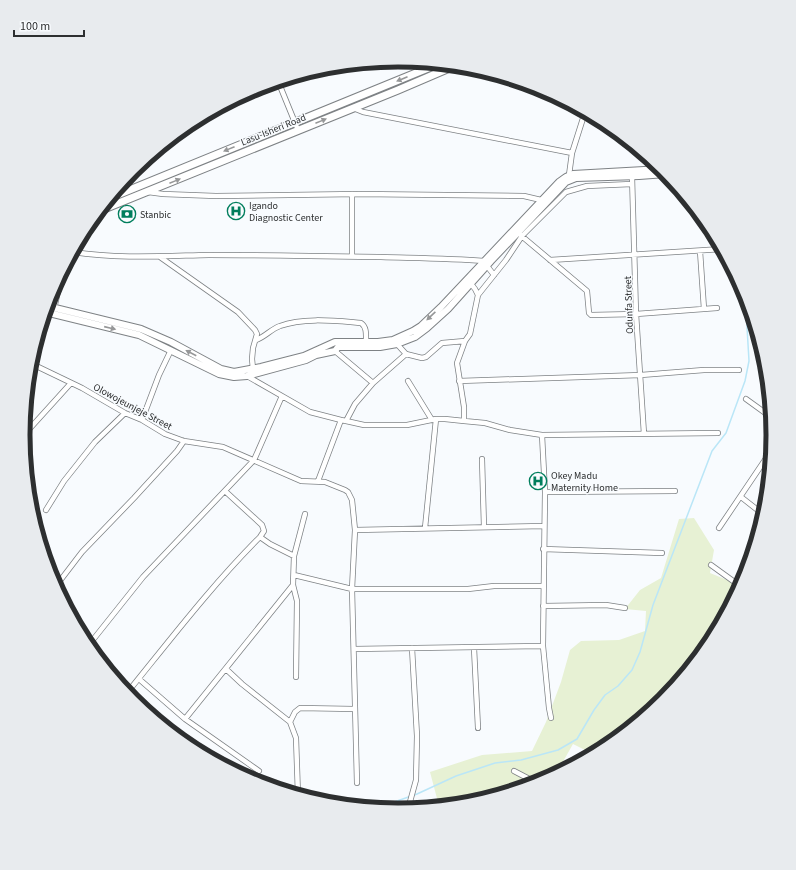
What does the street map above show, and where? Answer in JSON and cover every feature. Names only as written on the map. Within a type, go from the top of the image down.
[{"type":"main road","name":"Lasu-Isheri Road","points":[[109,207],[148,192],[428,68]]},
{"type":"main road","name":"Lasu-Isheri Road","points":[[119,195],[296,126],[353,108],[445,70]]},
{"type":"main road","points":[[53,308],[141,330],[171,342],[221,369],[234,372],[253,369],[304,356],[335,342],[393,340],[421,326],[485,263],[541,200],[559,182],[569,175],[653,170]]},
{"type":"main road","points":[[51,314],[139,335],[218,374],[234,377],[248,376],[306,360],[335,351],[338,347],[380,347],[396,344],[415,337],[427,328],[471,284],[485,263],[520,235],[550,198],[566,182],[576,178],[658,174]]},
{"type":"street","points":[[280,87],[296,126]]},
{"type":"street","points":[[353,108],[363,112],[572,152]]},
{"type":"street","points":[[569,175],[572,152],[583,116]]},
{"type":"street","name":"Odunfa Street","points":[[632,176],[636,314],[644,434]]},
{"type":"street","points":[[464,421],[464,407],[457,363],[465,341],[470,334],[478,295],[506,260],[520,235],[555,204],[566,192],[574,188],[632,184]]},
{"type":"street","points":[[148,192],[216,196],[352,194],[524,196],[541,200]]},
{"type":"street","points":[[352,194],[352,256]]},
{"type":"street","points":[[550,198],[555,204]]},
{"type":"street","points":[[520,235],[587,291],[589,313],[591,315],[636,314],[717,308]]},
{"type":"street","points":[[550,260],[716,250]]},
{"type":"street","points":[[700,251],[704,309]]},
{"type":"street","points":[[78,253],[94,255],[160,257],[352,256],[450,259],[485,263],[494,275]]},
{"type":"street","points":[[160,257],[238,312],[255,330],[257,334],[252,348],[253,369]]},
{"type":"street","points":[[471,284],[476,289],[478,295]]},
{"type":"street","points":[[256,340],[273,329],[295,322],[330,320],[361,323],[365,328],[366,342]]},
{"type":"street","points":[[396,344],[406,354],[422,358],[426,357],[442,344],[465,341]]},
{"type":"street","points":[[142,420],[159,375],[171,350]]},
{"type":"street","points":[[335,351],[373,383]]},
{"type":"street","points":[[346,421],[355,404],[373,383],[406,354]]},
{"type":"street","name":"Olowojeunjeje Street","points":[[36,366],[71,383],[125,413],[142,420],[165,434],[184,441],[222,447],[307,482],[318,481],[338,487],[348,492],[352,500],[355,530]]},
{"type":"street","points":[[459,381],[641,376],[704,370],[738,370]]},
{"type":"street","points":[[248,376],[310,412],[364,425],[407,425],[434,419],[445,419],[485,423],[510,430],[542,435],[718,433]]},
{"type":"street","points":[[408,382],[434,419],[425,528]]},
{"type":"street","points":[[30,428],[71,383]]},
{"type":"street","points":[[93,640],[143,577],[254,460],[282,396]]},
{"type":"street","points":[[746,399],[765,413]]},
{"type":"street","points":[[46,510],[64,481],[95,442],[125,413]]},
{"type":"street","points":[[318,481],[341,420]]},
{"type":"street","points":[[542,435],[545,492],[544,646],[551,718]]},
{"type":"street","points":[[60,581],[82,552],[134,498],[177,451],[184,441]]},
{"type":"street","points":[[482,459],[484,527]]},
{"type":"street","points":[[719,528],[765,461]]},
{"type":"street","points":[[131,688],[216,585],[264,531],[262,525],[224,491]]},
{"type":"street","points":[[545,492],[675,491]]},
{"type":"street","points":[[741,497],[758,510]]},
{"type":"street","points":[[296,677],[297,601],[293,585],[294,556],[305,514]]},
{"type":"street","points":[[357,783],[352,589],[355,530],[544,526]]},
{"type":"street","points":[[260,537],[278,549],[294,556]]},
{"type":"street","points":[[544,549],[662,553]]},
{"type":"street","points":[[711,565],[735,582]]},
{"type":"street","points":[[294,575],[352,589],[468,589],[494,586],[544,586]]},
{"type":"street","points":[[185,719],[293,585]]},
{"type":"street","points":[[544,606],[606,605],[625,608]]},
{"type":"street","points":[[354,648],[474,648],[544,646]]},
{"type":"street","points":[[410,803],[416,780],[417,736],[412,648]]},
{"type":"street","points":[[474,648],[478,728]]},
{"type":"street","points":[[226,670],[290,722],[296,738],[298,788]]},
{"type":"street","points":[[139,679],[185,719],[259,771]]},
{"type":"street","points":[[290,722],[297,710],[303,708],[354,709]]},
{"type":"street","points":[[514,771],[529,779]]},
{"type":"green space","points":[[694,518],[714,550],[710,573],[735,583],[717,619],[690,659],[675,678],[641,712],[587,751],[573,744],[561,765],[539,775],[493,790],[470,796],[438,801],[430,772],[482,755],[532,751],[546,722],[561,682],[570,650],[581,641],[619,640],[645,631],[646,611],[625,609],[640,590],[661,578],[679,519]]},
{"type":"waterway","points":[[392,803],[417,794],[456,776],[495,763],[521,760],[558,750],[577,739],[594,710],[605,695],[618,686],[632,670],[640,652],[653,605],[712,451],[726,433],[745,381],[749,361],[747,319]]},
{"type":"place","name":"Igando Diagnostic Center","points":[[236,211]]},
{"type":"place","name":"Stanbic","points":[[127,214]]},
{"type":"place","name":"Okey Madu Maternity Home","points":[[538,481]]}]
